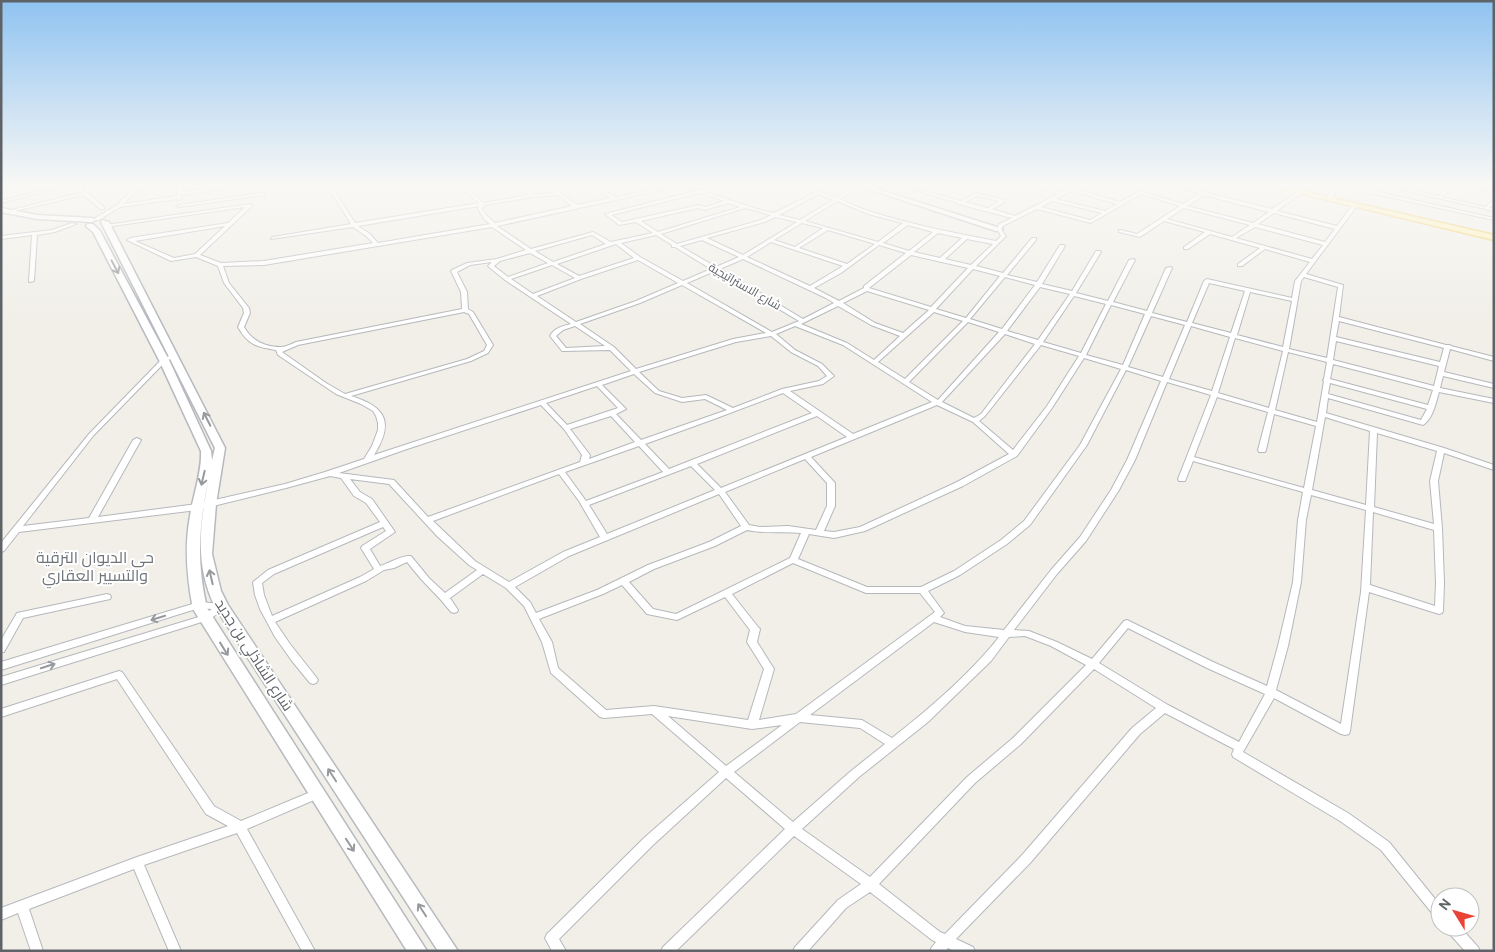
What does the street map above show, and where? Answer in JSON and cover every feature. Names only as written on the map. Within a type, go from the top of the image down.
[{"type":"main road","name":"شارع الشاذلي بن جديد","points":[[96,230],[169,358],[206,451],[207,462],[203,505],[206,554],[214,591],[222,607],[449,951]]},
{"type":"main road","points":[[1469,230],[1494,236]]},
{"type":"main road","points":[[1471,230],[1494,236]]},
{"type":"main road","name":"شارع الشاذلي بن جديد","points":[[203,505],[191,538],[191,562],[194,590],[205,618],[418,951]]},
{"type":"street","points":[[1,238],[55,230]]},
{"type":"street","points":[[155,236],[156,230]]},
{"type":"street","points":[[190,230],[130,240],[173,260],[197,255],[223,230]]},
{"type":"street","points":[[274,238],[321,230]]},
{"type":"street","points":[[362,230],[377,245]]},
{"type":"street","points":[[197,255],[220,264],[264,263],[462,230]]},
{"type":"street","points":[[501,230],[523,246],[579,278]]},
{"type":"street","name":"شارع الاستراتيجية","points":[[651,230],[674,246],[715,268],[803,321]]},
{"type":"street","points":[[508,279],[613,243],[668,230]]},
{"type":"street","points":[[674,246],[731,230]]},
{"type":"street","points":[[612,348],[564,350],[553,336],[744,257],[789,230]]},
{"type":"street","points":[[795,249],[823,230]]},
{"type":"street","points":[[835,230],[911,253],[1039,284],[1436,389],[1494,401]]},
{"type":"street","points":[[809,289],[847,266],[895,230]]},
{"type":"street","points":[[875,362],[932,310],[1004,236],[1002,230]]},
{"type":"street","points":[[1122,231],[1138,236],[1146,230]]},
{"type":"street","points":[[1203,230],[1313,261]]},
{"type":"street","points":[[1233,238],[1245,230]]},
{"type":"street","points":[[1275,230],[1326,244]]},
{"type":"street","points":[[1262,450],[1286,348],[1298,281],[1336,230]]},
{"type":"street","points":[[16,530],[203,505],[328,474],[542,402],[736,340],[772,334],[839,304],[867,289],[866,287],[911,253],[936,231],[997,243]]},
{"type":"street","points":[[1186,248],[1209,232]]},
{"type":"street","points":[[428,520],[784,390],[820,383],[831,376],[820,365],[793,351],[772,334],[593,233],[498,260],[469,264],[454,271],[464,292],[465,310]]},
{"type":"street","points":[[31,281],[35,234]]},
{"type":"street","points":[[942,259],[967,236]]},
{"type":"street","points":[[702,238],[839,304],[873,324],[904,334]]},
{"type":"street","points":[[905,383],[966,321],[1034,239]]},
{"type":"street","points":[[772,241],[847,266]]},
{"type":"street","points":[[509,586],[566,554],[940,401],[1003,332],[1039,284],[1062,246]]},
{"type":"street","points":[[1240,265],[1264,247]]},
{"type":"street","points":[[976,421],[1040,343],[1074,294],[1098,252]]},
{"type":"street","points":[[532,296],[638,258]]},
{"type":"street","points":[[498,260],[491,266],[532,296],[612,348],[658,392],[682,400],[706,397],[732,410]]},
{"type":"street","points":[[534,617],[600,592],[651,567],[712,544],[746,527],[760,530],[788,529],[834,535],[862,529],[960,484],[1014,454],[1050,407],[1083,355],[1132,260]]},
{"type":"street","points":[[220,264],[222,275],[227,284],[246,308],[247,313],[241,327],[246,338],[259,345],[281,349],[296,344],[465,310],[471,312],[490,345],[486,352],[469,360],[344,396]]},
{"type":"street","points":[[793,560],[866,590],[922,590],[957,573],[1004,542],[1027,523],[1083,445],[1125,367],[1169,268]]},
{"type":"street","points":[[1302,275],[1341,286],[1322,414],[1302,520],[1297,582],[1269,698],[1237,754],[1344,817],[1385,846],[1430,902]]},
{"type":"street","points":[[667,951],[793,829],[855,774],[924,719],[988,658],[1054,572],[1083,539],[1115,490],[1131,460],[1207,281],[1294,300]]},
{"type":"street","points":[[867,289],[966,321],[1125,367],[1165,381],[1320,425]]},
{"type":"street","points":[[1182,479],[1214,395],[1248,290]]},
{"type":"street","points":[[1336,318],[1493,358]]},
{"type":"street","points":[[796,324],[845,344],[936,402],[976,421],[1014,454]]},
{"type":"street","points":[[1333,338],[1443,365]]},
{"type":"street","points":[[1324,395],[1423,423],[1431,408],[1448,346]]},
{"type":"street","points":[[281,349],[279,351],[280,354],[344,396],[372,406],[381,419],[380,441],[367,460]]},
{"type":"street","points":[[1,549],[92,435],[169,358]]},
{"type":"street","points":[[1440,373],[1494,386]]},
{"type":"street","points":[[1326,380],[1431,408]]},
{"type":"street","points":[[566,428],[622,409],[598,384]]},
{"type":"street","points":[[784,390],[852,437]]},
{"type":"street","points":[[542,402],[566,428],[586,455],[584,462]]},
{"type":"street","points":[[584,504],[692,463],[817,412]]},
{"type":"street","points":[[612,413],[667,472]]},
{"type":"street","points":[[1322,414],[1494,468]]},
{"type":"street","points":[[800,951],[842,904],[870,884],[971,780],[1017,741],[1092,664],[1127,623],[1210,665],[1271,692],[1345,731],[1365,587],[1374,429]]},
{"type":"street","points":[[92,520],[137,440]]},
{"type":"street","points":[[1365,587],[1439,611],[1438,528],[1434,481],[1441,450]]},
{"type":"street","points":[[806,456],[831,483],[831,506],[819,533]]},
{"type":"street","points":[[1190,458],[1438,528]]},
{"type":"street","points":[[692,463],[720,491],[746,527]]},
{"type":"street","points":[[561,471],[605,538]]},
{"type":"street","points":[[328,474],[391,482],[472,564],[509,586],[527,604],[547,642],[554,670],[604,714],[654,710],[752,725],[798,718],[862,724],[893,744]]},
{"type":"street","points":[[344,476],[356,494],[369,502],[391,532],[365,548],[378,568],[408,558],[414,563],[424,579],[446,597],[454,610]]},
{"type":"street","points":[[313,680],[286,646],[271,620],[258,591],[257,582],[271,572],[384,523]]},
{"type":"street","points":[[623,581],[650,612],[677,617],[793,560],[806,532]]},
{"type":"street","points":[[271,620],[363,580],[384,567]]},
{"type":"street","points":[[446,597],[482,570]]},
{"type":"street","points":[[560,951],[551,938],[648,842],[726,772],[940,613],[922,590]]},
{"type":"street","points":[[726,593],[755,629],[752,642],[769,669],[752,725]]},
{"type":"street","points":[[1,649],[20,614],[107,597]]},
{"type":"street","points":[[1,666],[199,605],[222,607]]},
{"type":"street","points":[[1,681],[205,618],[222,607]]},
{"type":"street","points":[[932,618],[965,629],[1006,634],[1026,633],[1054,644],[1092,664],[1164,708],[1241,748]]},
{"type":"street","points":[[1,713],[119,675],[210,810],[240,827],[309,951]]},
{"type":"street","points":[[936,951],[1027,858],[1136,731],[1164,708]]},
{"type":"street","points":[[654,710],[793,829],[870,884],[936,936],[969,951]]},
{"type":"street","points":[[1,914],[137,862],[240,827],[316,794]]},
{"type":"street","points":[[137,862],[175,951]]},
{"type":"street","points":[[22,906],[37,951]]},
{"type":"street","points":[[1461,937],[1474,951]]},
{"type":"district","name":"حي الديوان الترقية والتسيير العقاري","points":[[95,566]]}]
